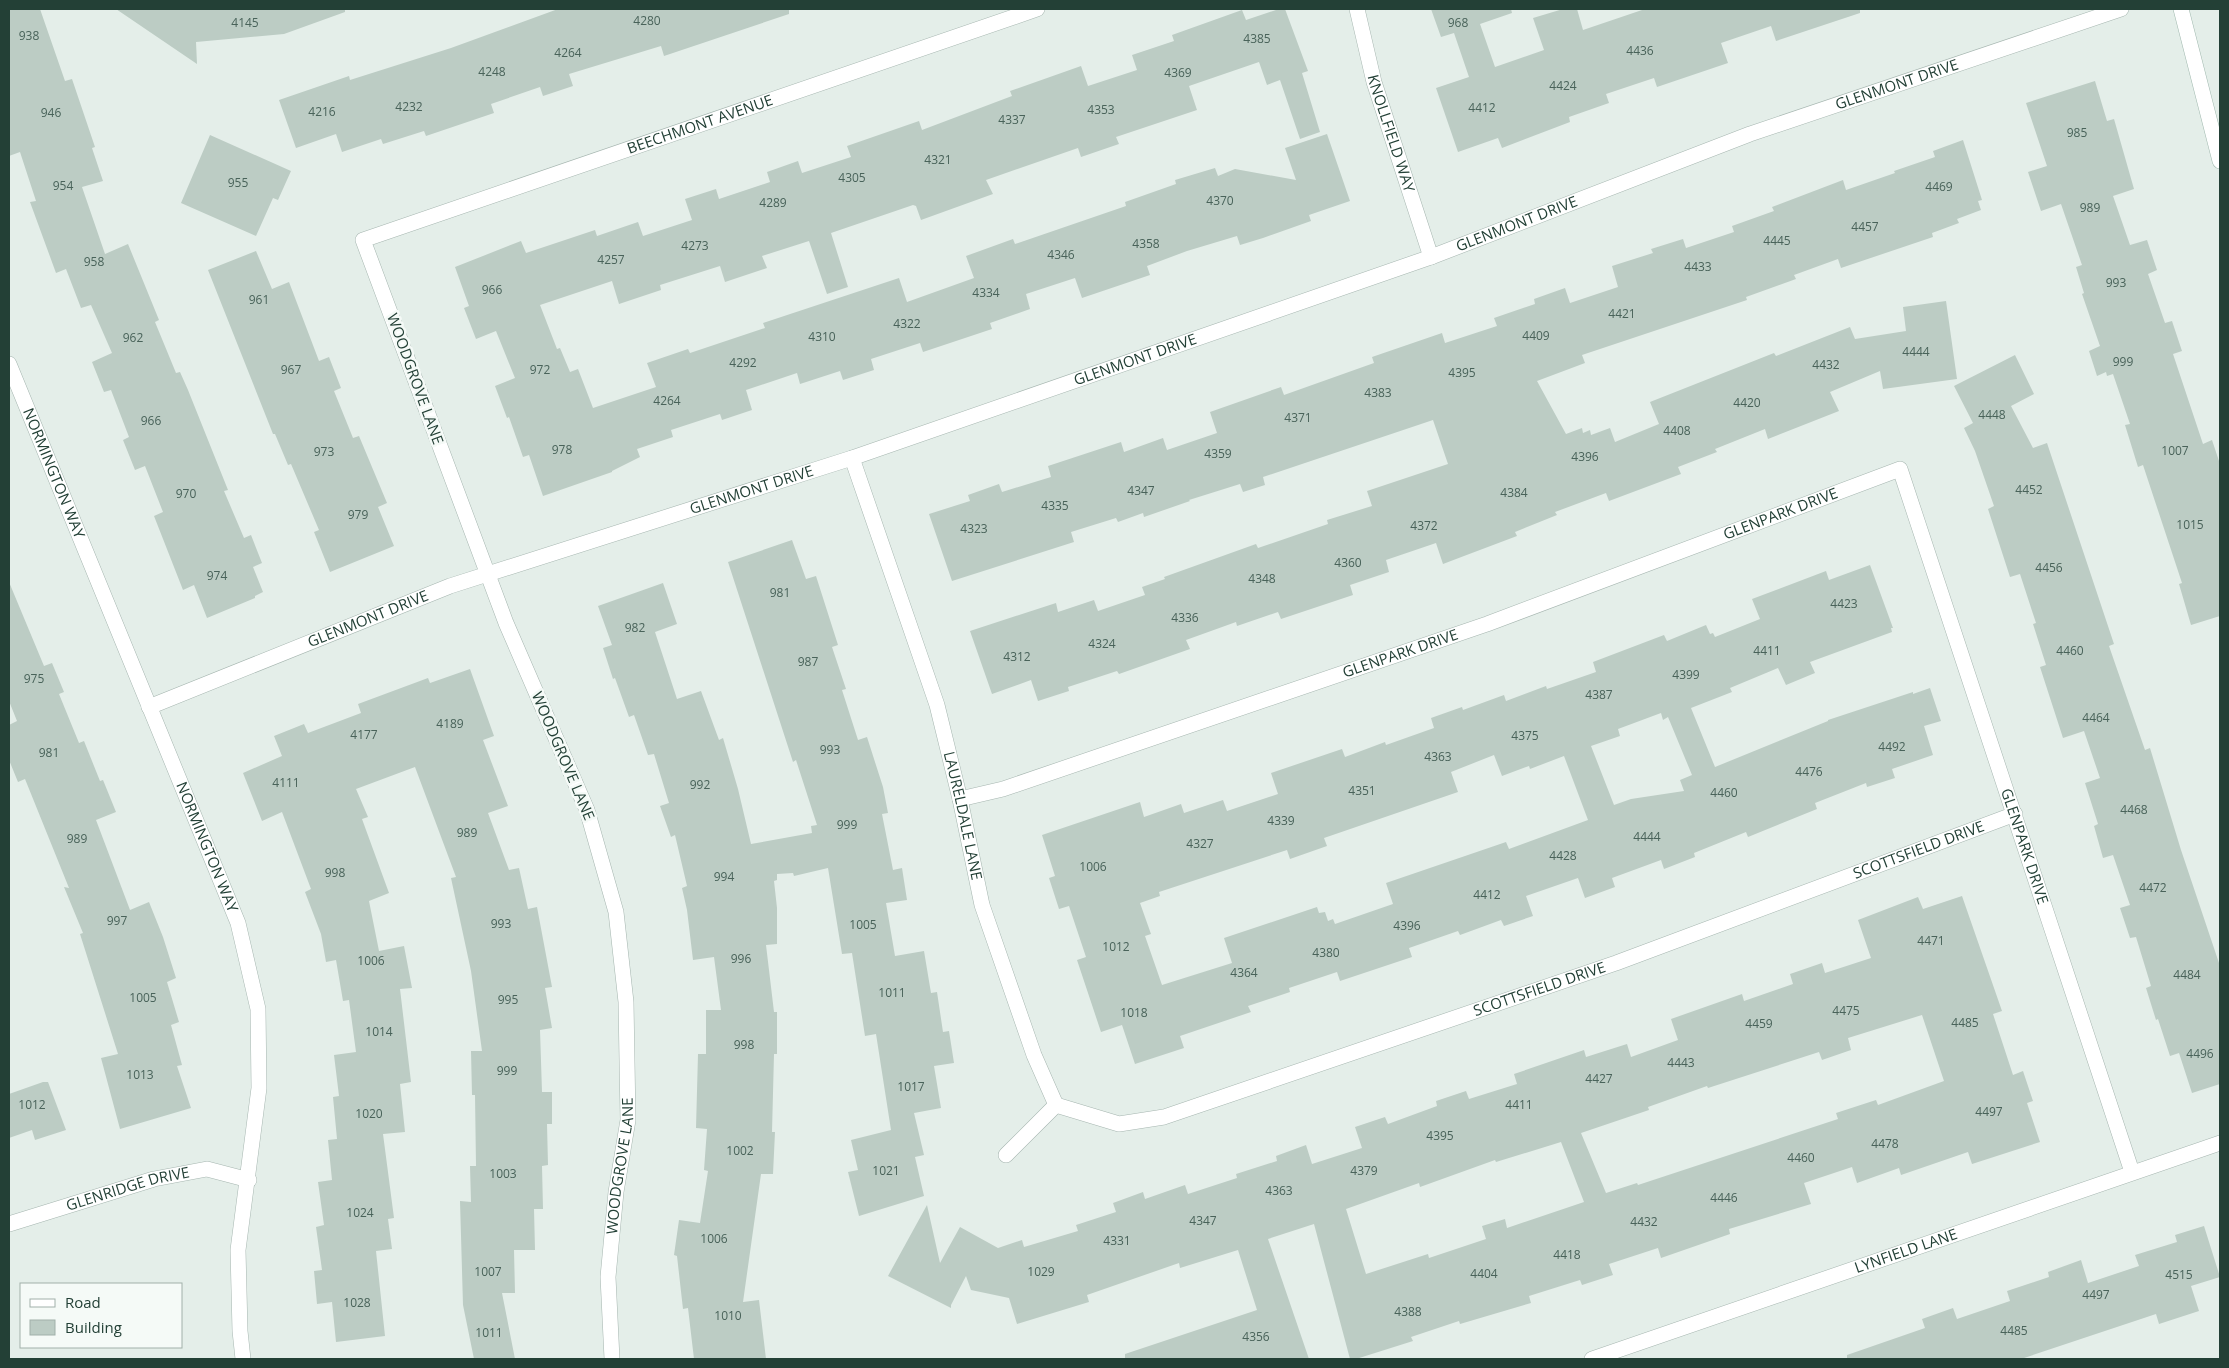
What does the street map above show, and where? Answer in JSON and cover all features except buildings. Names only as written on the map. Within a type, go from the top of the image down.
[{"type":"street","name":"BEECHMONT AVENUE","points":[[363,240],[1037,9]]},
{"type":"street","name":"KNOLLFIELD WAY","points":[[1357,9],[1374,82],[1431,257]]},
{"type":"street","name":"GLENMONT DRIVE","points":[[149,707],[450,586],[852,458],[1431,257],[1750,134],[2121,9]]},
{"type":"street","points":[[2180,9],[2220,161]]},
{"type":"street","name":"WOODGROVE LANE","points":[[363,240],[506,624],[587,810],[616,912],[626,1002],[628,1120],[616,1192],[608,1277],[612,1359]]},
{"type":"street","name":"NORMINGTON WAY","points":[[9,364],[238,923],[258,1009],[259,1088],[249,1180],[238,1250],[240,1331],[243,1359]]},
{"type":"street","name":"LAURELDALE LANE","points":[[852,458],[936,704],[960,799],[982,905],[1034,1055],[1056,1105]]},
{"type":"street","name":"GLENPARK DRIVE","points":[[960,799],[1003,789],[1487,624],[1900,469],[2132,1172]]},
{"type":"street","name":"SCOTTSFIELD DRIVE","points":[[1056,1105],[1119,1124],[1164,1117],[1616,963],[2014,814]]},
{"type":"street","points":[[1006,1155],[1056,1105]]},
{"type":"street","name":"LYNFIELD LANE","points":[[1592,1359],[2220,1143]]},
{"type":"street","name":"GLENRIDGE DRIVE","points":[[9,1224],[154,1179],[207,1169],[249,1180]]}]
